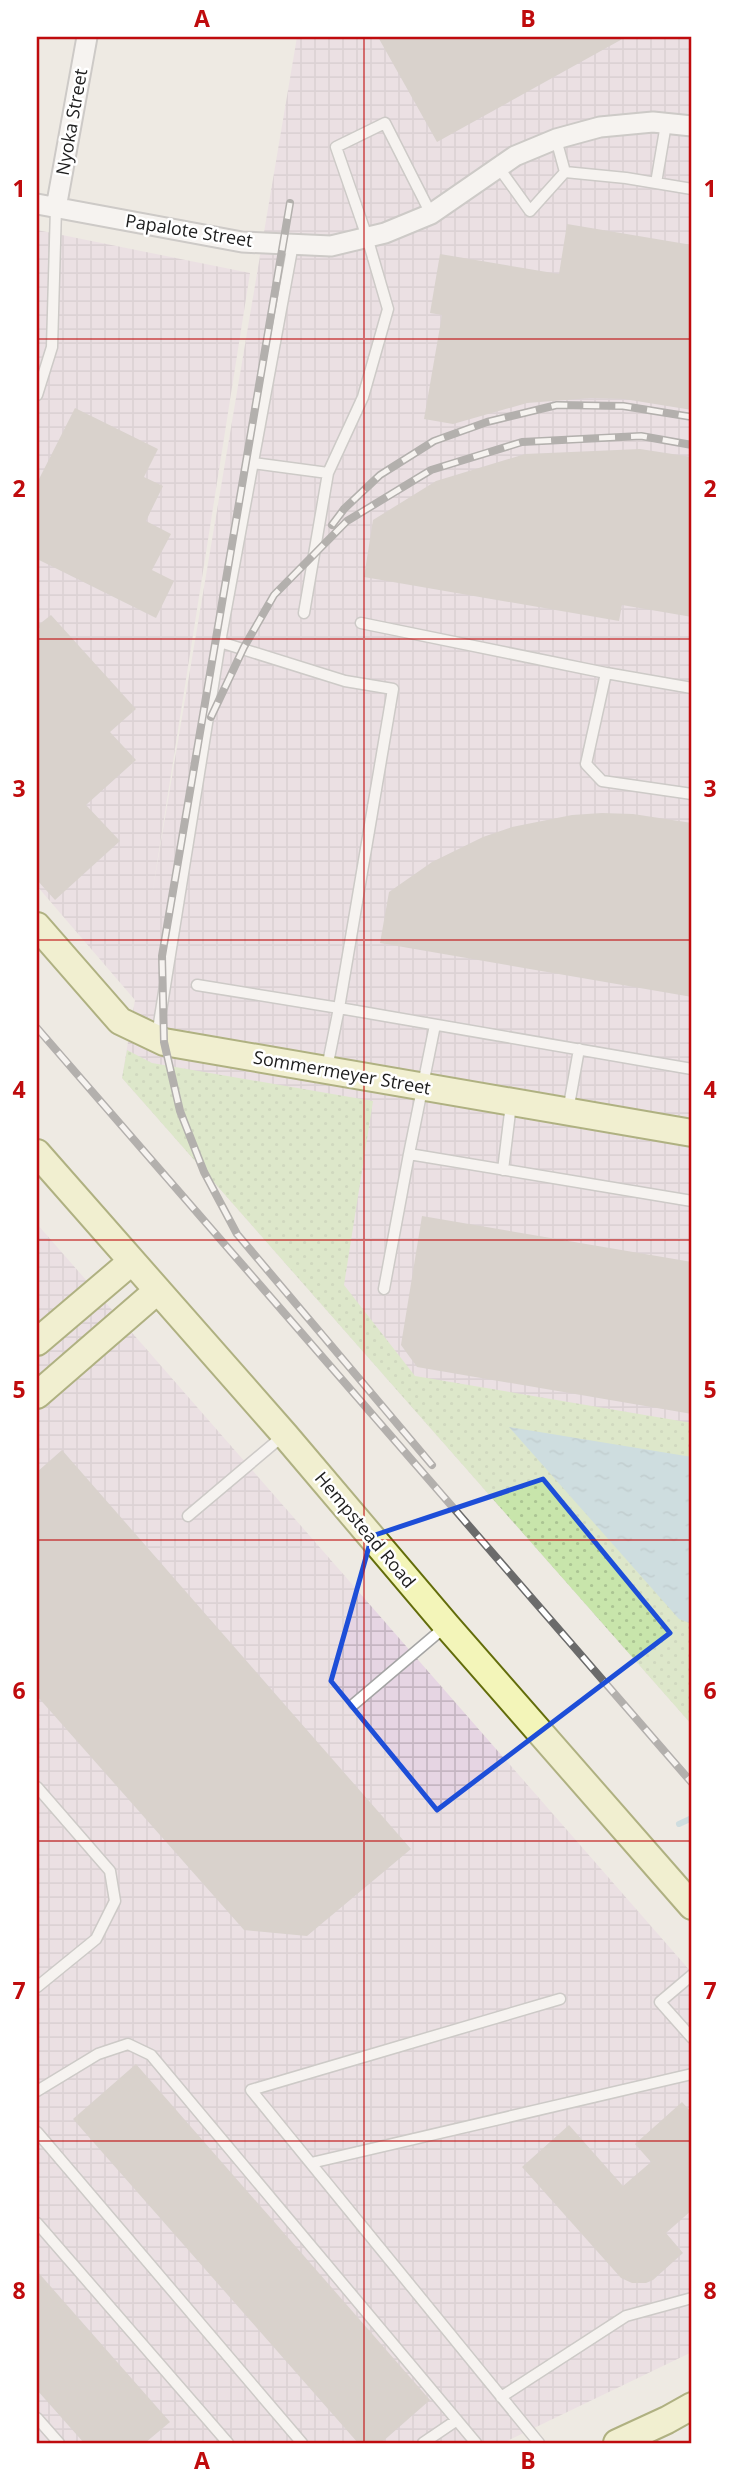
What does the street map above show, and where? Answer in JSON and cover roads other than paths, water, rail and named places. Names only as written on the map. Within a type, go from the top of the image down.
[{"type":"main road","name":"Sommermeyer Street","points":[[37,926],[120,1021],[164,1042],[692,1132]]},
{"type":"main road","name":"Hempstead Road","points":[[37,1153],[692,1906]]},
{"type":"main road","points":[[37,1342],[131,1262]]},
{"type":"main road","points":[[37,1395],[157,1291]]},
{"type":"main road","points":[[617,2443],[680,2418],[692,2406]]},
{"type":"street","name":"Nyoka Street","points":[[46,206],[87,37]]},
{"type":"street","name":"Papalote Street","points":[[46,206],[242,242],[331,246],[385,233],[431,214],[515,156],[556,139],[600,127],[653,122],[692,127]]},
{"type":"lane","points":[[304,613],[328,473],[363,397],[388,309],[336,147],[385,123],[431,214]]},
{"type":"lane","points":[[656,183],[666,124]]},
{"type":"lane","points":[[556,139],[565,172]]},
{"type":"lane","points":[[499,168],[530,211],[565,172]]},
{"type":"lane","points":[[565,172],[692,189]]},
{"type":"lane","points":[[37,396],[52,347],[46,206]]},
{"type":"lane","points":[[157,1039],[220,642],[293,244]]},
{"type":"lane","points":[[253,463],[328,473]]},
{"type":"lane","points":[[361,623],[692,688]]},
{"type":"lane","points":[[220,642],[345,681],[393,689],[326,1071]]},
{"type":"lane","points":[[606,673],[586,764],[602,781],[692,794]]},
{"type":"lane","points":[[197,985],[692,1069]]},
{"type":"lane","points":[[384,1289],[435,1025]]},
{"type":"lane","points":[[568,1112],[579,1049]]},
{"type":"lane","points":[[503,1170],[511,1102]]},
{"type":"lane","points":[[409,1154],[692,1201]]},
{"type":"lane","points":[[188,1516],[285,1435]]},
{"type":"lane","points":[[354,1704],[447,1626]]},
{"type":"lane","points":[[37,1787],[110,1871],[115,1901],[96,1939],[37,1987]]},
{"type":"lane","points":[[692,1975],[660,2002],[692,2038]]},
{"type":"lane","points":[[539,2443],[251,2090],[560,1999]]},
{"type":"lane","points":[[37,2091],[98,2053],[128,2045],[151,2055],[476,2443]]},
{"type":"lane","points":[[311,2163],[692,2074]]},
{"type":"lane","points":[[37,2132],[302,2443]]},
{"type":"lane","points":[[37,2223],[228,2443]]},
{"type":"lane","points":[[501,2396],[626,2316],[692,2298]]},
{"type":"lane","points":[[37,2418],[59,2443]]},
{"type":"lane","points":[[423,2443],[457,2420]]},
{"type":"water","points":[[509,1427],[692,1457],[692,1624],[679,1619]]},
{"type":"waterway","points":[[679,1824],[692,1818]]},
{"type":"railway","points":[[290,203],[162,956],[164,1042],[180,1111],[204,1172],[237,1234],[432,1465]]},
{"type":"railway","points":[[332,525],[344,509],[380,475],[434,441],[487,422],[557,405],[623,406],[692,417]]},
{"type":"railway","points":[[211,717],[244,647],[274,595],[347,521],[431,470],[522,442],[641,436],[692,445]]},
{"type":"railway","points":[[37,1028],[692,1783]]}]
